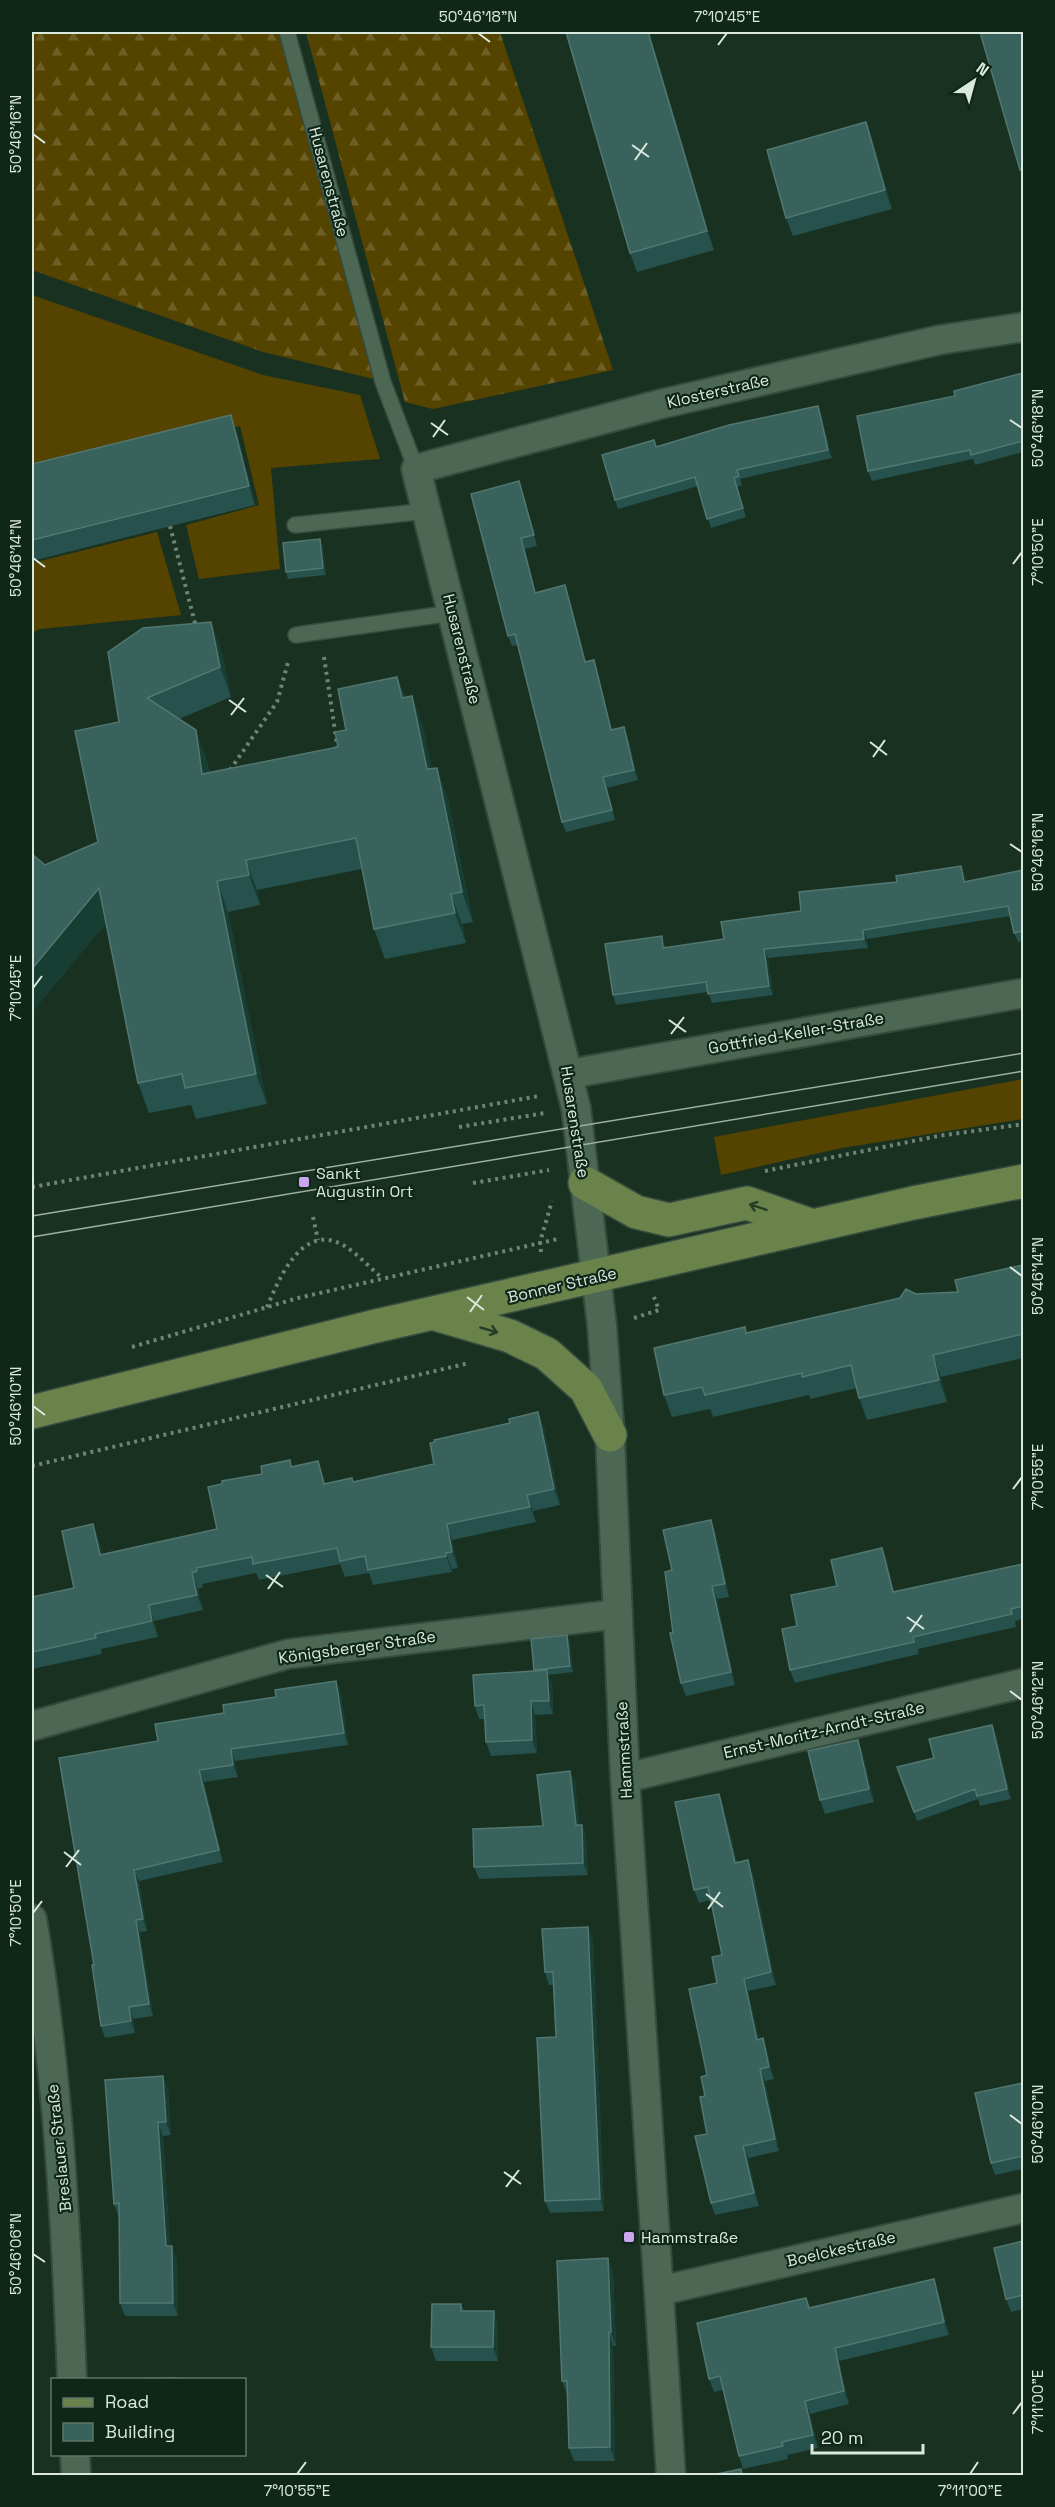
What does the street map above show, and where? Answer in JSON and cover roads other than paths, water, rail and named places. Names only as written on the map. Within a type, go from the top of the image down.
[{"type":"main road","name":"Bonner Straße","points":[[32,1412],[433,1314],[913,1203],[1023,1181]]},
{"type":"main road","points":[[585,1183],[636,1212],[669,1220],[747,1203],[813,1226]]},
{"type":"main road","points":[[433,1314],[510,1336],[547,1354],[586,1389],[610,1435]]},
{"type":"street","name":"Klosterstraße","points":[[416,469],[661,404],[939,340],[1023,327]]},
{"type":"street","name":"Husarenstraße","points":[[416,469],[569,1074],[597,1277]]},
{"type":"street","name":"Gottfried-Keller-Straße","points":[[569,1074],[1023,993]]},
{"type":"street","name":"Hammstraße","points":[[597,1277],[610,1435],[625,1778],[671,2475]]},
{"type":"street","name":"Königsberger Straße","points":[[32,1726],[288,1654],[618,1614]]},
{"type":"street","name":"Ernst-Moritz-Arndt-Straße","points":[[625,1778],[1023,1683]]},
{"type":"street","name":"Breslauer Straße","points":[[32,1919],[40,1966],[65,2192],[72,2378]]},
{"type":"street","name":"Boelckestraße","points":[[659,2291],[1023,2208]]},
{"type":"street","points":[[75,2456],[76,2475]]},
{"type":"lane","name":"Husarenstraße","points":[[287,32],[383,382],[416,469]]},
{"type":"lane","points":[[295,525],[427,511]]},
{"type":"lane","points":[[296,635],[452,613]]},
{"type":"tram line","points":[[32,1216],[1024,1053]]},
{"type":"tram line","points":[[32,1237],[1024,1071]]},
{"type":"place","name":"Sankt Augustin Ort","points":[[304,1182]]},
{"type":"place","name":"Hammstraße","points":[[629,2237]]}]
